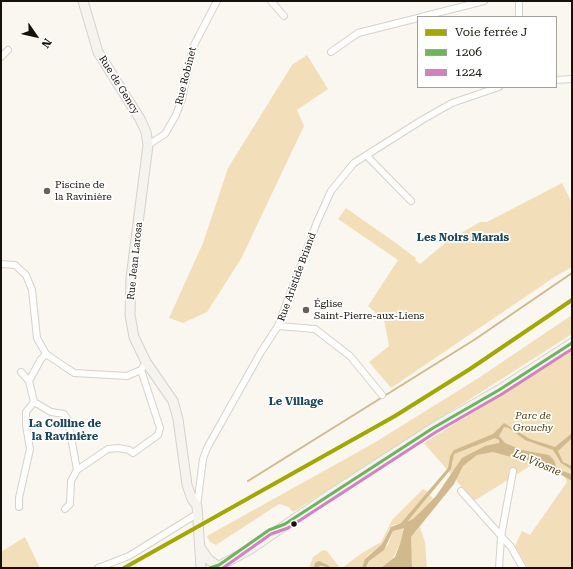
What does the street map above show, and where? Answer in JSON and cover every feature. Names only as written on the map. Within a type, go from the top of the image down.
[{"type":"street","name":"Rue de Gency","points":[[83,1],[98,52],[140,119],[146,132],[148,145]]},
{"type":"street","name":"Rue Robinet","points":[[148,145],[165,134],[176,115],[182,99],[193,47],[217,1]]},
{"type":"street","points":[[271,1],[284,16]]},
{"type":"street","points":[[425,16],[484,1]]},
{"type":"street","points":[[519,16],[520,1]]},
{"type":"street","points":[[331,52],[358,33],[417,18]]},
{"type":"street","points":[[1,57],[8,50]]},
{"type":"street","points":[[557,80],[572,79]]},
{"type":"street","name":"Rue Aristide Briand","points":[[201,568],[197,510],[203,459],[207,448],[278,326],[317,222],[332,192],[354,163],[452,103],[496,88]]},
{"type":"street","name":"Rue Jean Larosa","points":[[148,145],[131,278],[130,315],[134,337],[144,366],[173,401],[178,419],[187,485],[197,510]]},
{"type":"street","points":[[367,156],[411,201]]},
{"type":"street","points":[[1,264],[15,264],[26,275],[32,290],[37,338],[46,354],[74,373],[126,376],[144,366],[160,428],[158,435],[133,453],[129,450],[118,448],[108,449],[77,470],[71,481],[70,504],[65,509]]},
{"type":"street","points":[[278,326],[315,329],[350,356],[382,395]]},
{"type":"street","points":[[199,546],[205,556],[218,567],[249,550],[331,494],[572,342]]},
{"type":"street","points":[[29,381],[41,359],[46,354]]},
{"type":"street","points":[[21,372],[29,381],[34,402],[51,412],[64,414],[68,420],[77,470]]},
{"type":"street","points":[[19,507],[19,498],[30,449],[26,425],[26,412],[34,402]]},
{"type":"street","points":[[499,568],[501,537],[513,471]]},
{"type":"street","points":[[461,491],[511,547],[523,568]]},
{"type":"street","points":[[98,568],[129,556],[197,510]]},
{"type":"street","points":[[236,568],[249,550]]},
{"type":"green space","points":[[307,55],[328,89],[297,110],[304,126],[241,259],[207,312],[183,323],[169,318],[203,243],[228,168],[292,65]]},
{"type":"green space","points":[[562,183],[572,203],[572,267],[556,276],[391,388],[369,362],[389,346],[384,320],[368,306],[398,260],[338,219],[346,208],[416,258],[415,260],[420,264],[449,240],[480,222],[487,222]]},
{"type":"green space","points":[[572,315],[572,334],[293,512],[289,507],[279,504],[216,545],[210,542],[207,536],[374,443],[477,379]]},
{"type":"green space","name":"Parc de Grouchy","points":[[572,351],[572,568],[528,568],[515,546],[522,531],[530,535],[567,482],[565,477],[551,469],[535,463],[474,501],[424,443]]},
{"type":"green space","points":[[423,489],[428,492],[401,523],[393,525],[389,529],[382,544],[367,556],[362,568],[342,568],[362,553],[381,542],[392,520]]},
{"type":"green space","points":[[430,495],[433,498],[413,519],[408,521]]},
{"type":"green space","points":[[420,527],[425,542],[427,568],[412,568],[410,537]]},
{"type":"green space","points":[[399,528],[404,528],[400,544],[392,560],[381,568],[367,568],[369,561],[388,545],[393,531]]},
{"type":"green space","points":[[25,537],[40,568],[1,568],[1,552]]},
{"type":"green space","points":[[323,550],[327,551],[340,568],[332,568],[323,562],[315,565],[314,568],[309,568],[313,557]]},
{"type":"water","name":"La Viosne","points":[[504,423],[530,439],[555,447],[572,433],[572,438],[558,451],[563,462],[572,466],[572,470],[572,481],[551,469],[517,456],[511,457],[493,452],[477,455],[463,466],[454,484],[411,537],[412,568],[381,568],[395,557],[404,528],[393,531],[384,550],[369,561],[366,568],[362,568],[365,559],[382,544],[391,527],[401,523],[448,468],[450,456],[454,450],[493,434]],"holes":[[[504,427],[509,428],[525,440],[553,450],[561,463],[572,470],[571,474],[557,469],[554,460],[549,455],[522,450],[505,443],[499,436]],[[495,438],[499,440],[499,443],[485,446],[462,458],[436,496],[413,519],[408,521],[451,469],[454,454]]]},
{"type":"water","points":[[319,561],[332,568],[321,566],[314,568],[315,563]]},
{"type":"waterway","points":[[248,481],[474,340],[572,273]]},
{"type":"rail line","name":"J","points":[[124,568],[395,416],[470,369],[572,300]]},
{"type":"transit line","name":"1206","points":[[210,568],[219,565],[269,530],[285,524],[433,428],[499,390],[572,343]]},
{"type":"transit line","name":"1224","points":[[223,568],[271,534],[288,528],[436,432],[502,394],[572,349]]},
{"type":"place","name":"Piscine de la Ravinière","points":[[47,191]]},
{"type":"place","name":"Église Saint-Pierre-aux-Liens","points":[[306,310]]},
{"type":"district","name":"Les Noirs Marais","points":[[463,238]]},
{"type":"district","name":"Le Village","points":[[296,402]]},
{"type":"district","name":"La Colline de la Ravinière","points":[[65,430]]}]
